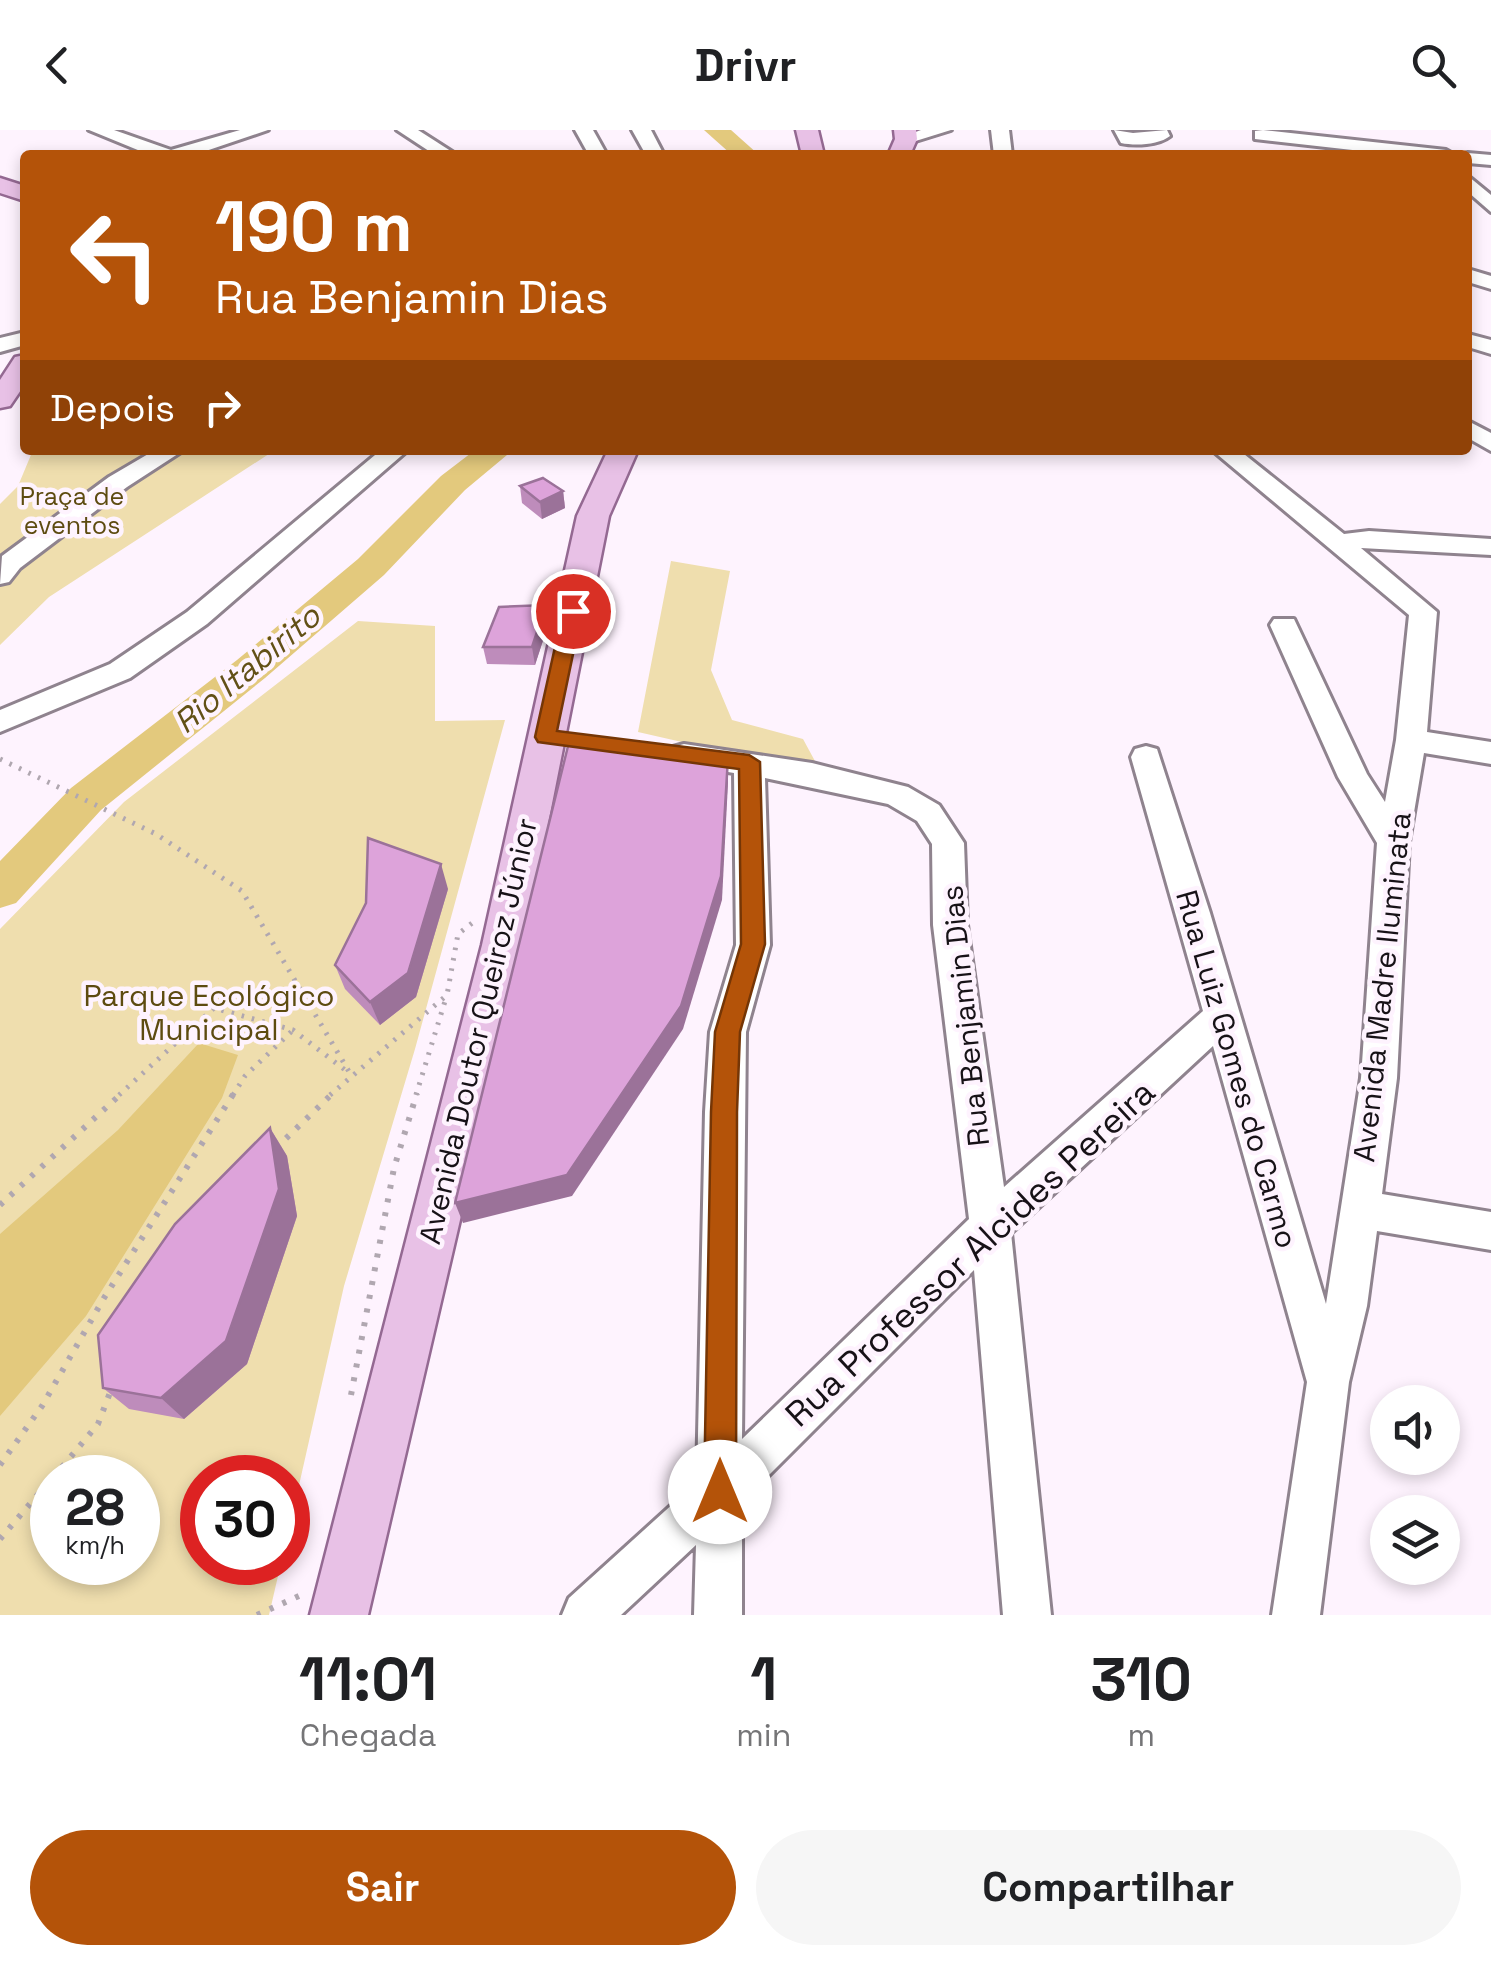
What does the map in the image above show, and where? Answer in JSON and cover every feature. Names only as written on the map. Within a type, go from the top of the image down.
[{"type":"main road","name":"Avenida Doutor Queiroz Júnior","points":[[326,1602],[418,1281],[503,946],[564,740],[593,516],[622,455]]},
{"type":"street","points":[[98,130],[156,150]]},
{"type":"street","points":[[185,150],[234,132],[260,130]]},
{"type":"street","points":[[406,130],[440,150]]},
{"type":"street","points":[[904,141],[942,130]]},
{"type":"street","points":[[1123,130],[1127,139],[1135,141],[1161,136],[1158,130]]},
{"type":"street","points":[[1419,130],[1438,150]]},
{"type":"street","points":[[1260,132],[1403,150]]},
{"type":"street","points":[[1472,186],[1491,206]]},
{"type":"street","points":[[0,576],[12,562],[118,482],[164,455]]},
{"type":"street","points":[[0,722],[120,671],[198,618],[390,455]]},
{"type":"street","name":"Avenida Madre Iluminata","points":[[1230,455],[1423,612],[1411,740],[1393,842],[1379,1078],[1346,1306],[1328,1382],[1296,1615]]},
{"type":"street","points":[[1338,543],[1368,539],[1491,548]]},
{"type":"street","points":[[1284,625],[1353,777],[1393,842]]},
{"type":"street","points":[[1411,740],[1491,752]]},
{"type":"street","name":"Rua Benjamin Dias","points":[[641,749],[749,762],[897,795],[928,813],[948,843],[950,924],[990,1226],[1027,1615]]},
{"type":"street","name":"Rua Luiz Gomes do Carmo","points":[[1146,757],[1328,1382]]},
{"type":"street","points":[[718,1615],[724,1112],[728,1032],[753,944],[749,762]]},
{"type":"street","name":"Rua Professor Alcides Pereira","points":[[586,1615],[720,1492],[990,1226],[1224,1015]]},
{"type":"street","points":[[1359,1209],[1491,1231]]},
{"type":"path","points":[[0,759],[156,834],[242,891],[351,1075]]},
{"type":"path","points":[[350,1402],[394,1168],[446,995],[458,934]]},
{"type":"path","points":[[267,1158],[351,1075],[446,995]]},
{"type":"path","points":[[0,1205],[214,1008],[293,1030],[351,1075]]},
{"type":"path","points":[[0,1465],[42,1406],[104,1298],[245,1076],[293,1030]]},
{"type":"path","points":[[72,1455],[98,1424],[112,1388]]},
{"type":"path","points":[[0,1539],[30,1504]]},
{"type":"path","points":[[256,1615],[326,1602]]},
{"type":"green space","name":"Praça de eventos","points":[[31,455],[267,455],[49,597],[0,645],[0,504],[18,486]]},
{"type":"green space","points":[[671,561],[730,571],[711,670],[732,720],[803,739],[822,774],[638,732]]},
{"type":"green space","name":"Parque Ecológico Municipal","points":[[358,621],[435,626],[435,721],[505,720],[415,1049],[344,1286],[306,1455],[180,1455],[180,1585],[276,1585],[269,1615],[0,1615],[0,929],[124,802]]},
{"type":"shaded area","points":[[199,1043],[238,1055],[222,1098],[86,1316],[0,1416],[0,1234],[118,1130]]},
{"type":"building","points":[[543,478],[563,491],[540,502],[520,486]]},
{"type":"building","points":[[546,605],[532,647],[483,647],[499,607]]},
{"type":"building","points":[[570,738],[728,757],[721,876],[681,1006],[567,1175],[455,1203]]},
{"type":"building","points":[[368,838],[441,864],[408,973],[370,1002],[335,965],[366,903]]},
{"type":"building","points":[[270,1128],[279,1189],[226,1341],[161,1398],[103,1388],[98,1335],[175,1224]]},
{"type":"waterway","name":"Rio Itabirito","points":[[716,130],[741,150]]},
{"type":"waterway","name":"Rio Itabirito","points":[[0,890],[86,799],[251,669],[371,567],[453,483],[489,455]]},
{"type":"route","points":[[573,611],[545,737],[749,762],[753,944],[728,1032],[720,1492]]}]
